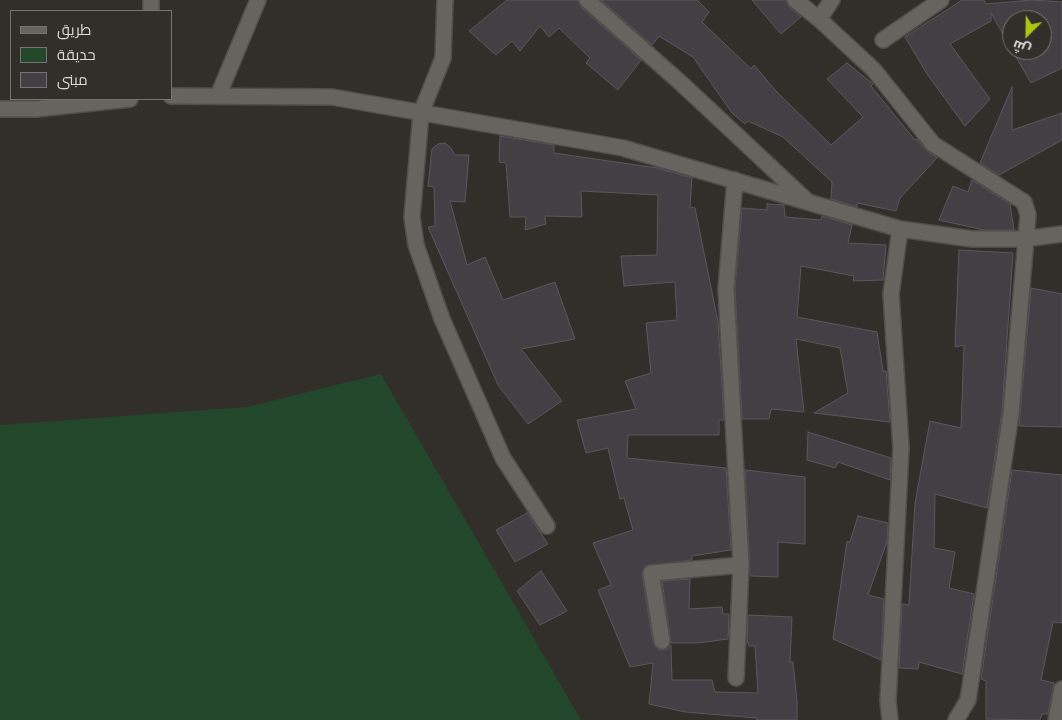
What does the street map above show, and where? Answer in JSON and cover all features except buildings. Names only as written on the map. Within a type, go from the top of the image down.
[{"type":"street","points":[[218,96],[258,0]]},
{"type":"street","points":[[445,0],[443,58],[421,113],[412,217],[416,245],[442,319],[503,458],[547,526]]},
{"type":"street","points":[[586,0],[682,84],[809,203]]},
{"type":"street","points":[[795,0],[819,19],[874,70],[933,144],[1024,202],[1028,214],[1024,240],[1010,413],[968,700],[956,720]]},
{"type":"street","points":[[819,19],[832,0]]},
{"type":"street","points":[[883,40],[941,0]]},
{"type":"street","points":[[172,96],[332,98],[623,148],[900,228],[972,239],[1024,240],[1062,234]]},
{"type":"street","points":[[0,109],[36,109],[121,100]]},
{"type":"street","points":[[735,180],[726,289],[741,564],[736,678]]},
{"type":"street","points":[[890,720],[888,701],[901,448],[891,294],[900,228]]},
{"type":"street","points":[[662,641],[651,573],[741,564]]},
{"type":"street","points":[[1056,720],[1062,689]]},
{"type":"green space","points":[[381,374],[581,720],[0,720],[0,425],[247,407]]}]
